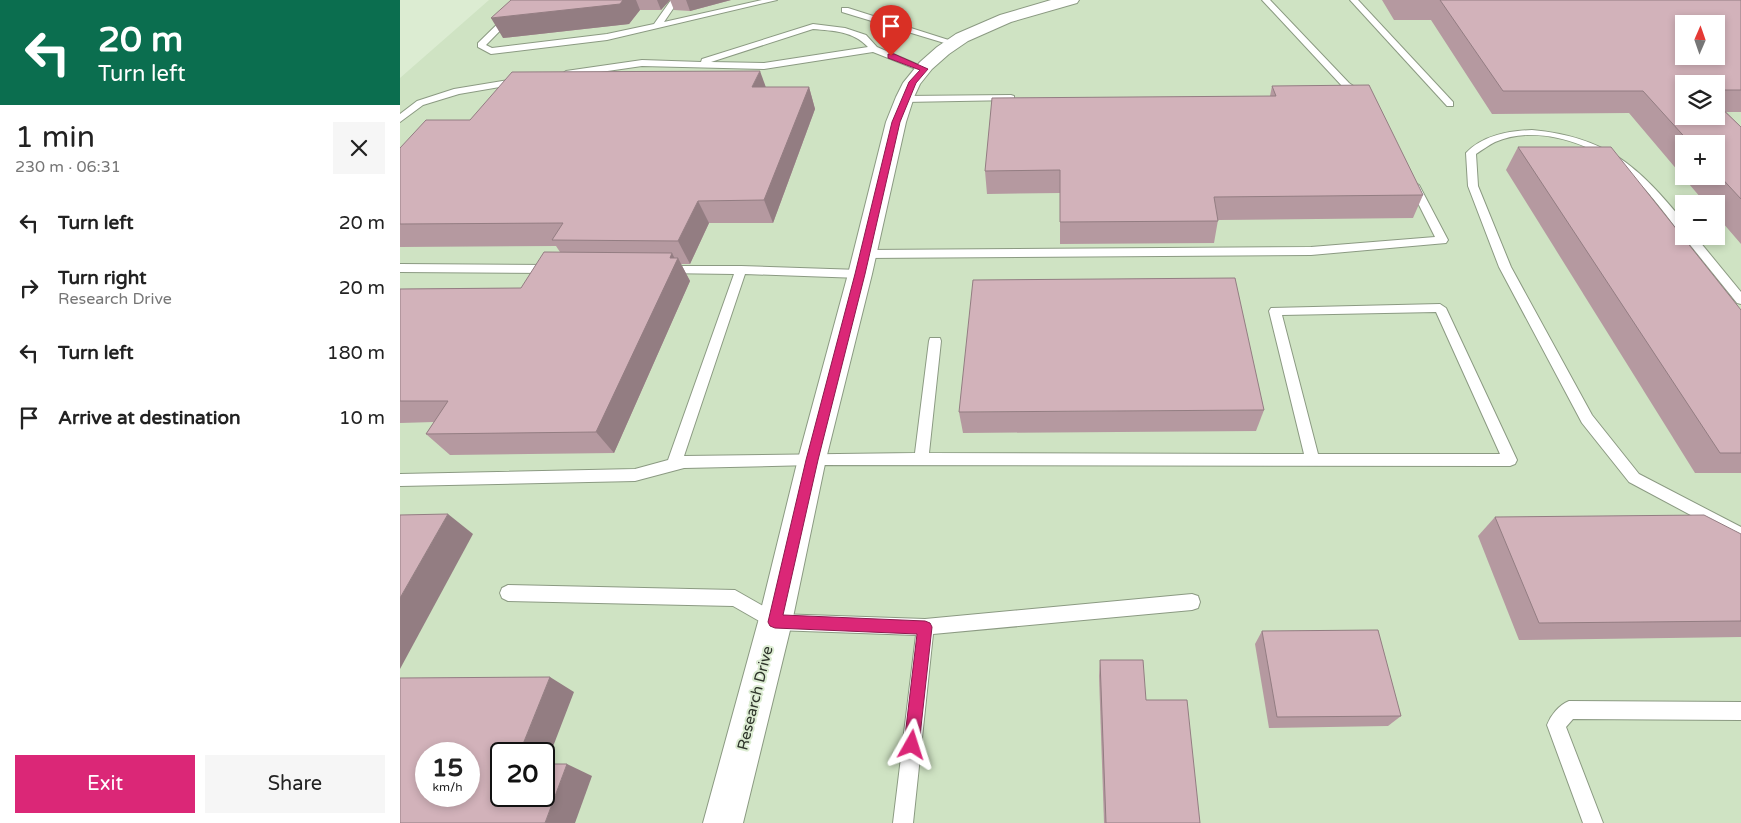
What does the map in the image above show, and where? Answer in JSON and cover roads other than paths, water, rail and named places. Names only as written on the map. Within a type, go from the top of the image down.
[{"type":"street","name":"Research Drive","points":[[723,823],[775,622],[812,460],[863,264],[896,122],[904,99],[913,82],[924,69],[954,43],[995,22],[1057,1]]},
{"type":"lane","points":[[526,0],[481,44],[491,51],[607,37],[773,0]]},
{"type":"lane","points":[[656,27],[675,0]]},
{"type":"lane","points":[[1266,0],[1346,85],[1371,102]]},
{"type":"lane","points":[[1354,0],[1450,104]]},
{"type":"lane","points":[[845,10],[954,43]]},
{"type":"lane","points":[[695,64],[813,26],[845,30],[863,38],[874,49],[924,69]]},
{"type":"lane","points":[[554,76],[642,63],[764,66],[874,49]]},
{"type":"lane","points":[[400,119],[420,103],[457,91],[525,80]]},
{"type":"lane","points":[[904,99],[1019,98]]},
{"type":"lane","points":[[1675,219],[1641,178],[1609,154],[1571,137],[1524,132],[1494,139],[1472,153],[1473,186],[1505,267],[1587,419],[1634,478],[1741,535]]},
{"type":"lane","points":[[653,270],[741,270],[863,264],[1311,251],[1442,240],[1407,171]]},
{"type":"lane","points":[[1696,245],[1741,300]]},
{"type":"lane","points":[[400,268],[565,270]]},
{"type":"lane","points":[[674,464],[741,270]]},
{"type":"lane","points":[[400,480],[635,475],[684,462],[812,460],[921,460],[1313,460],[1510,460],[1440,308],[1275,311],[1313,460]]},
{"type":"lane","points":[[921,460],[935,341]]},
{"type":"lane","points":[[508,593],[735,598],[775,622],[925,627],[1192,602]]},
{"type":"lane","points":[[903,823],[925,627]]},
{"type":"lane","points":[[1592,823],[1556,726],[1569,710],[1741,711]]}]
